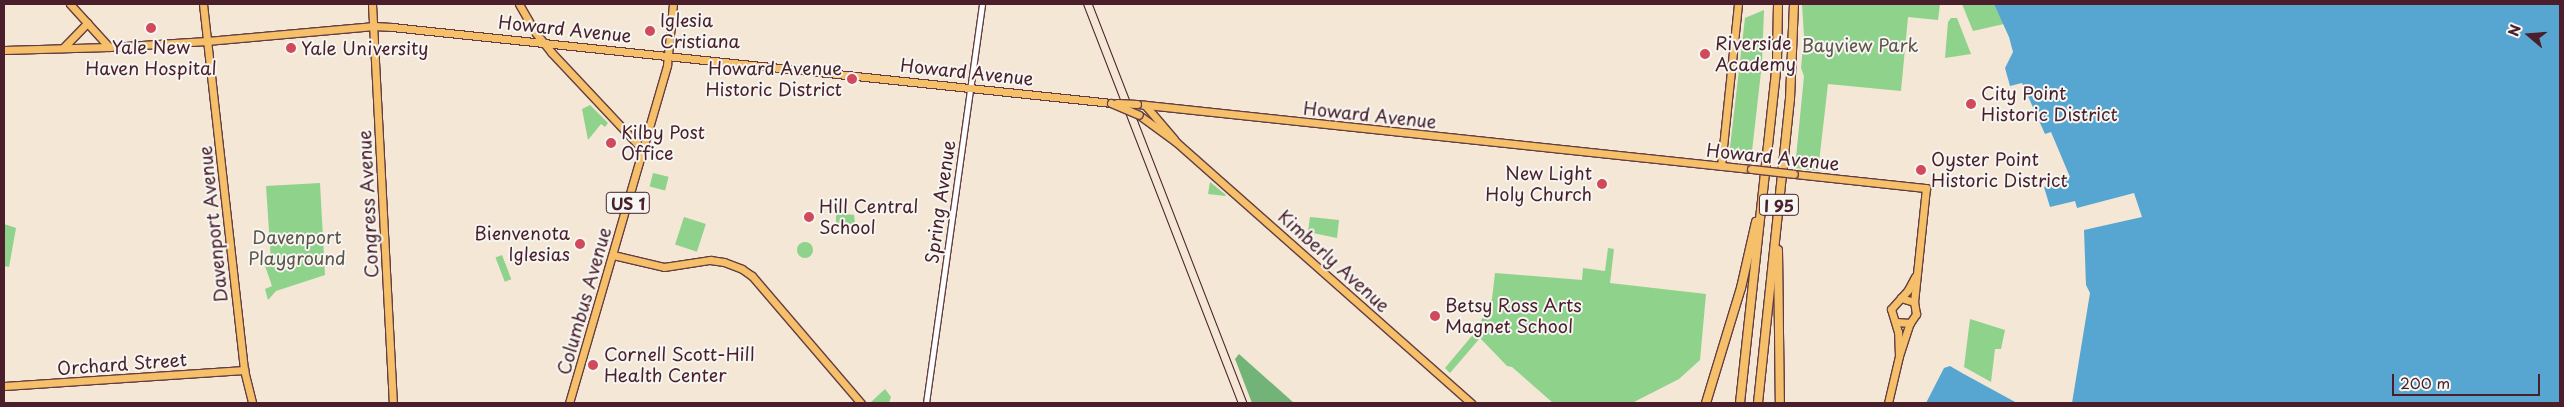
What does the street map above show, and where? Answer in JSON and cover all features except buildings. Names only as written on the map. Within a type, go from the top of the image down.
[{"type":"highway","name":"I 95","points":[[1740,403],[1777,61],[1778,4]]},
{"type":"highway","name":"I 95","points":[[1758,403],[1790,98],[1794,4]]},
{"type":"highway","points":[[1706,403],[1741,288],[1763,186]]},
{"type":"highway","points":[[1778,211],[1780,403]]},
{"type":"main road","points":[[70,4],[109,47]]},
{"type":"main road","name":"Davenport Avenue","points":[[203,4],[244,370],[252,403]]},
{"type":"main road","name":"Congress Avenue","points":[[372,4],[393,403]]},
{"type":"main road","points":[[519,4],[543,42],[643,150]]},
{"type":"main road","name":"Columbus Avenue","points":[[569,403],[643,150],[668,55],[673,4]]},
{"type":"main road","points":[[1721,166],[1738,4]]},
{"type":"main road","points":[[63,48],[88,23]]},
{"type":"main road","name":"Howard Avenue","points":[[4,50],[109,47],[207,41],[374,26],[668,55],[1926,188],[1916,275]]},
{"type":"main road","points":[[1112,103],[1140,115],[1176,142]]},
{"type":"main road","points":[[1145,105],[1176,142]]},
{"type":"main road","name":"Kimberly Avenue","points":[[1176,142],[1472,403]]},
{"type":"main road","points":[[613,255],[664,267],[710,260],[724,262],[742,269],[752,276],[861,403]]},
{"type":"main road","points":[[1899,356],[1899,335],[1891,309],[1902,298],[1916,275]]},
{"type":"main road","points":[[1888,403],[1899,356],[1910,323],[1916,314],[1914,302],[1916,275]]},
{"type":"main road","points":[[1902,298],[1914,302]]},
{"type":"main road","points":[[1896,322],[1910,323]]},
{"type":"main road","name":"Orchard Street","points":[[4,386],[244,370]]},
{"type":"street","name":"Spring Avenue","points":[[926,403],[982,4]]},
{"type":"green space","name":"Bayview Park","points":[[1802,4],[1940,4],[1938,20],[1908,17],[1901,91],[1828,84],[1818,171],[1795,168],[1804,76],[1801,68],[1804,36]]},
{"type":"green space","points":[[1962,4],[1994,4],[2004,24],[1973,31]]},
{"type":"green space","name":"Bayview Park","points":[[1764,10],[1762,63],[1751,160],[1744,160],[1729,156],[1745,18]]},
{"type":"green space","points":[[1951,18],[1957,18],[1971,54],[1945,58],[1948,22]]},
{"type":"green space","points":[[590,105],[608,123],[605,127],[601,124],[588,140],[582,109]]},
{"type":"green space","points":[[653,173],[669,177],[665,190],[650,187]]},
{"type":"green space","points":[[1210,182],[1226,195],[1208,194]]},
{"type":"green space","name":"Davenport Playground","points":[[320,183],[325,275],[276,291],[268,300],[265,289],[272,286],[265,266],[271,261],[266,186]]},
{"type":"green space","points":[[836,213],[854,215],[855,224],[836,223]]},
{"type":"green space","points":[[684,217],[706,224],[697,252],[675,245]]},
{"type":"green space","points":[[1310,217],[1339,220],[1337,238],[1308,232]]},
{"type":"green space","points":[[4,224],[16,228],[9,267],[4,266]]},
{"type":"green space","points":[[805,242],[813,250],[805,258],[797,250]]},
{"type":"green space","points":[[1608,248],[1614,249],[1610,283],[1706,294],[1700,360],[1679,379],[1632,403],[1553,403],[1512,367],[1507,366],[1480,338],[1450,373],[1445,368],[1476,331],[1492,299],[1495,273],[1582,280],[1583,268],[1605,271]]},
{"type":"green space","points":[[502,255],[511,279],[505,282],[495,258]]},
{"type":"green space","points":[[1970,319],[2005,330],[2001,349],[1995,349],[1991,382],[1964,367]]},
{"type":"green space","points":[[1239,354],[1294,403],[1252,403],[1235,359]]},
{"type":"green space","points":[[885,389],[891,397],[889,403],[870,403]]},
{"type":"water","points":[[1994,4],[2560,4],[2560,403],[2072,403],[2090,293],[2086,285],[2084,230],[2142,217],[2134,193],[2077,208],[2075,201],[2050,207],[2044,187],[2070,177],[2051,132],[2045,134],[2022,83],[2010,86],[2005,68],[2013,52],[2009,37]]},
{"type":"water","points":[[1950,366],[2017,403],[1926,403],[1944,368]]},
{"type":"railway","points":[[1083,4],[1238,403]]},
{"type":"railway","points":[[1092,4],[1247,403]]},
{"type":"place","name":"Yale New Haven Hospital","points":[[151,28]]},
{"type":"place","name":"Iglesia Cristiana","points":[[650,31]]},
{"type":"place","name":"Yale University","points":[[291,48]]},
{"type":"place","name":"Riverside Academy","points":[[1705,54]]},
{"type":"place","name":"Howard Avenue Historic District","points":[[852,79]]},
{"type":"place","name":"City Point Historic District","points":[[1971,104]]},
{"type":"place","name":"Kilby Post Office","points":[[611,143]]},
{"type":"place","name":"Oyster Point Historic District","points":[[1921,170]]},
{"type":"place","name":"New Light Holy Church","points":[[1602,184]]},
{"type":"place","name":"Hill Central School","points":[[809,217]]},
{"type":"place","name":"Bienvenota Iglesias","points":[[580,244]]},
{"type":"place","name":"Betsy Ross Arts Magnet School","points":[[1435,316]]},
{"type":"place","name":"Cornell Scott-Hill Health Center","points":[[593,365]]}]
